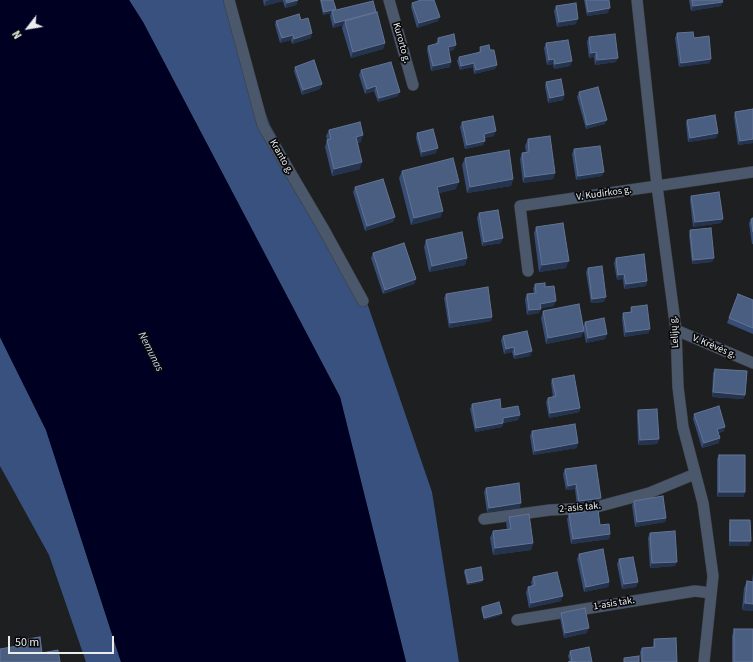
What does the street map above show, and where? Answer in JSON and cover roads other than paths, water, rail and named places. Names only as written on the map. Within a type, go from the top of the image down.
[{"type":"street","name":"Kranto g.","points":[[229,0],[263,126],[323,228],[363,301]]},
{"type":"street","name":"Kurorto g.","points":[[389,0],[413,85]]},
{"type":"street","name":"Lelijų g.","points":[[637,0],[676,330],[678,387],[683,427],[703,503],[713,576],[704,662]]},
{"type":"street","name":"V. Kudirkos g.","points":[[528,271],[520,206],[753,172]]},
{"type":"street","name":"V. Krėvės g.","points":[[676,330],[753,363]]},
{"type":"street","name":"2-asis tak.","points":[[484,519],[550,510],[593,508],[648,493],[695,474]]},
{"type":"street","name":"1-asis tak.","points":[[517,620],[695,591],[711,593]]},
{"type":"water","name":"Nemunas","points":[[0,0],[129,0],[143,22],[340,397],[406,662],[121,662],[46,430],[0,337]]}]
